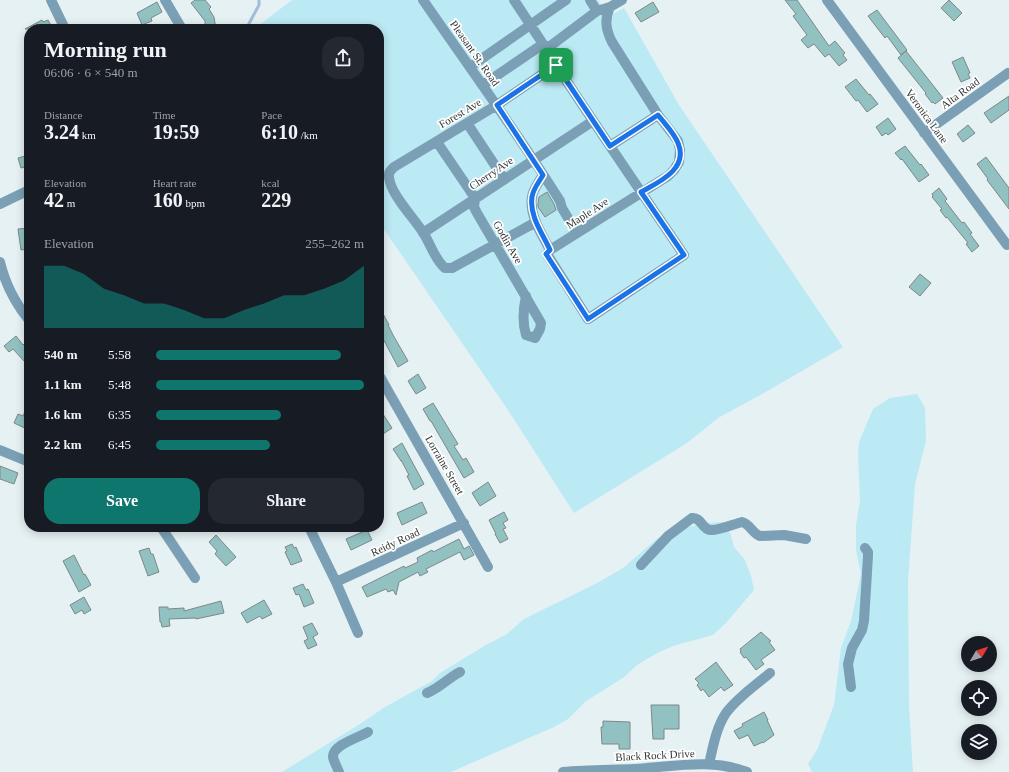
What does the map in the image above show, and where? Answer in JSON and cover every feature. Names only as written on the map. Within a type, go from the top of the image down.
[{"type":"street","points":[[51,0],[63,24]]},
{"type":"street","points":[[165,0],[179,24]]},
{"type":"street","name":"Pleasant St. Road","points":[[424,0],[497,105],[543,175],[560,201],[562,208],[577,234]]},
{"type":"street","points":[[514,0],[546,46],[556,65],[593,121],[684,255],[588,319],[548,252],[536,222],[532,208],[532,196],[543,175]]},
{"type":"street","points":[[470,67],[566,0]]},
{"type":"street","points":[[590,0],[597,11]]},
{"type":"street","name":"Veronica Lane","points":[[827,0],[1007,245]]},
{"type":"street","points":[[483,85],[546,46],[597,11],[610,7],[620,1]]},
{"type":"street","name":"Maple Ave","points":[[548,252],[668,176],[676,167],[680,157],[678,141],[658,115],[607,32],[606,14],[610,7]]},
{"type":"street","name":"Forest Ave","points":[[423,233],[398,197],[392,185],[389,173],[390,170],[497,105],[556,65]]},
{"type":"street","name":"Alta Road","points":[[924,133],[1008,73],[1009,74]]},
{"type":"street","points":[[610,146],[658,115]]},
{"type":"street","name":"Cherry Ave","points":[[423,233],[593,121]]},
{"type":"street","points":[[467,123],[504,179]]},
{"type":"street","points":[[436,142],[475,198]]},
{"type":"street","points":[[0,204],[24,192]]},
{"type":"street","name":"Godin Ave","points":[[475,198],[474,207],[477,213],[526,296]]},
{"type":"street","points":[[423,233],[434,253],[445,268],[452,268],[536,222]]},
{"type":"street","points":[[0,262],[2,271],[12,294],[24,312]]},
{"type":"street","name":"Lorraine Street","points":[[384,384],[488,567]]},
{"type":"street","points":[[0,450],[24,460]]},
{"type":"street","points":[[641,565],[668,536],[692,518],[698,519],[709,530],[720,529],[742,522],[760,536],[784,535],[806,539]]},
{"type":"street","name":"Reidy Road","points":[[336,582],[464,523]]},
{"type":"street","points":[[164,532],[195,578]]},
{"type":"street","points":[[311,532],[336,582],[358,633]]},
{"type":"street","points":[[851,687],[848,664],[852,648],[862,630],[865,611],[868,556],[868,552],[865,548]]},
{"type":"street","points":[[427,693],[435,690],[460,672]]},
{"type":"street","points":[[709,764],[715,738],[726,714],[735,703],[770,673]]},
{"type":"street","points":[[339,772],[333,757],[335,750],[344,743],[368,732]]},
{"type":"street","name":"Black Rock Drive","points":[[563,772],[709,764],[735,767],[747,772]]},
{"type":"shaded area","points":[[292,0],[598,0],[609,16],[624,8],[679,105],[843,347],[718,418],[687,443],[574,513],[508,410],[384,229],[384,24],[261,24]]},
{"type":"shaded area","points":[[917,394],[925,408],[926,441],[915,484],[908,581],[909,706],[913,772],[812,772],[808,764],[817,750],[834,705],[841,648],[851,621],[861,574],[856,550],[856,526],[860,500],[858,456],[859,442],[873,409],[890,398]]},
{"type":"shaded area","points":[[723,522],[731,535],[734,547],[745,560],[754,590],[726,623],[713,635],[676,645],[657,653],[637,665],[623,678],[586,701],[568,719],[554,727],[451,772],[282,772],[385,707],[432,681],[440,673],[507,634],[524,619],[599,582],[623,568],[658,538],[679,529],[706,523]]},
{"type":"building","points":[[195,0],[205,0],[211,7],[209,9],[214,17],[215,24],[205,24],[205,21],[191,3]]},
{"type":"building","points":[[785,0],[797,0],[829,46],[835,41],[845,53],[843,55],[847,60],[839,66],[829,54],[825,57],[814,44],[808,48],[801,40],[807,35],[793,16],[796,14]]},
{"type":"building","points":[[949,0],[962,13],[954,21],[941,8]]},
{"type":"building","points":[[157,2],[162,12],[151,18],[152,21],[144,24],[142,24],[137,13]]},
{"type":"building","points":[[653,2],[659,12],[641,22],[635,13]]},
{"type":"building","points":[[877,10],[907,50],[901,55],[887,36],[885,38],[868,16]]},
{"type":"building","points":[[42,20],[43,22],[48,20],[50,24],[34,24]]},
{"type":"building","points":[[906,51],[943,98],[935,104],[933,102],[932,103],[925,94],[926,93],[898,58]]},
{"type":"building","points":[[963,57],[970,73],[968,74],[970,78],[961,82],[952,62]]},
{"type":"building","points":[[856,79],[878,104],[867,112],[845,87]]},
{"type":"building","points":[[1009,96],[1009,110],[991,123],[984,113]]},
{"type":"building","points":[[888,118],[896,129],[888,135],[886,133],[882,136],[876,127]]},
{"type":"building","points":[[968,125],[975,133],[963,142],[957,134]]},
{"type":"building","points":[[905,146],[929,175],[919,182],[902,159],[901,160],[895,153]]},
{"type":"building","points":[[24,156],[24,167],[21,168],[18,158]]},
{"type":"building","points":[[986,157],[1009,188],[1009,209],[977,164]]},
{"type":"building","points":[[939,188],[947,199],[945,201],[962,223],[964,222],[972,233],[970,234],[979,246],[972,252],[966,244],[968,243],[947,217],[946,218],[940,210],[942,209],[932,197],[932,194]]},
{"type":"building","points":[[547,192],[556,210],[545,217],[538,207],[538,204],[539,197]]},
{"type":"building","points":[[24,228],[24,250],[21,250],[18,229]]},
{"type":"building","points":[[920,274],[931,283],[920,296],[909,287]]},
{"type":"building","points":[[384,316],[408,361],[398,367],[384,340]]},
{"type":"building","points":[[16,336],[23,345],[24,344],[24,361],[13,349],[9,352],[4,346]]},
{"type":"building","points":[[418,374],[426,388],[416,394],[408,381]]},
{"type":"building","points":[[433,403],[458,444],[454,446],[463,460],[466,458],[474,472],[464,478],[423,409]]},
{"type":"building","points":[[18,414],[23,416],[24,414],[24,428],[14,423]]},
{"type":"building","points":[[384,416],[392,428],[384,433]]},
{"type":"building","points":[[402,443],[424,484],[414,490],[407,476],[409,475],[393,449]]},
{"type":"building","points":[[0,466],[18,473],[14,484],[0,479]]},
{"type":"building","points":[[488,482],[496,496],[480,506],[472,493]]},
{"type":"building","points":[[422,502],[427,513],[402,525],[397,513]]},
{"type":"building","points":[[504,512],[508,520],[503,523],[506,528],[503,529],[508,539],[500,543],[489,520]]},
{"type":"building","points":[[362,532],[368,532],[372,540],[351,550],[346,539]]},
{"type":"building","points":[[216,535],[236,557],[226,566],[215,554],[217,551],[209,542]]},
{"type":"building","points":[[459,539],[464,549],[469,546],[474,555],[464,560],[460,552],[426,569],[428,572],[420,576],[418,572],[399,582],[396,595],[393,590],[388,592],[386,589],[367,597],[362,587],[404,566],[405,568],[418,562],[417,558]]},
{"type":"building","points":[[292,544],[294,548],[296,547],[302,561],[291,565],[285,552],[287,551],[285,547]]},
{"type":"building","points":[[149,548],[151,554],[153,554],[159,572],[148,576],[139,551]]},
{"type":"building","points":[[74,555],[91,585],[79,592],[63,561]]},
{"type":"building","points":[[303,584],[306,590],[308,589],[314,603],[304,607],[299,594],[296,595],[293,588]]},
{"type":"building","points":[[84,597],[91,610],[84,614],[82,610],[75,614],[70,605]]},
{"type":"building","points":[[264,600],[272,614],[262,619],[260,616],[247,623],[241,613]]},
{"type":"building","points":[[221,601],[224,613],[196,619],[169,619],[170,626],[162,627],[160,622],[159,607],[168,607],[168,609],[184,608],[184,611]]},
{"type":"building","points":[[312,623],[318,634],[313,637],[317,645],[308,649],[304,641],[308,639],[303,627]]},
{"type":"building","points":[[761,632],[771,641],[769,642],[775,650],[761,660],[764,664],[756,670],[746,657],[744,658],[740,652],[740,649]]},
{"type":"building","points":[[716,662],[733,685],[724,691],[721,687],[709,697],[703,689],[701,691],[697,685],[699,683],[695,679]]},
{"type":"building","points":[[651,705],[679,705],[679,729],[664,729],[664,739],[653,739]]},
{"type":"building","points":[[764,712],[774,735],[763,743],[754,746],[748,735],[739,739],[734,731],[743,726],[742,724]]},
{"type":"building","points":[[603,721],[630,722],[630,749],[619,749],[619,744],[602,744],[601,727],[603,727]]},
{"type":"waterway","points":[[249,24],[259,5],[259,0]]},
{"type":"route","points":[[556,65],[610,146],[658,115],[678,141],[680,150],[679,162],[674,170],[668,176],[641,192],[684,255],[588,319],[546,254],[550,250],[536,222],[531,203],[532,196],[543,175],[497,105],[556,65]]}]
